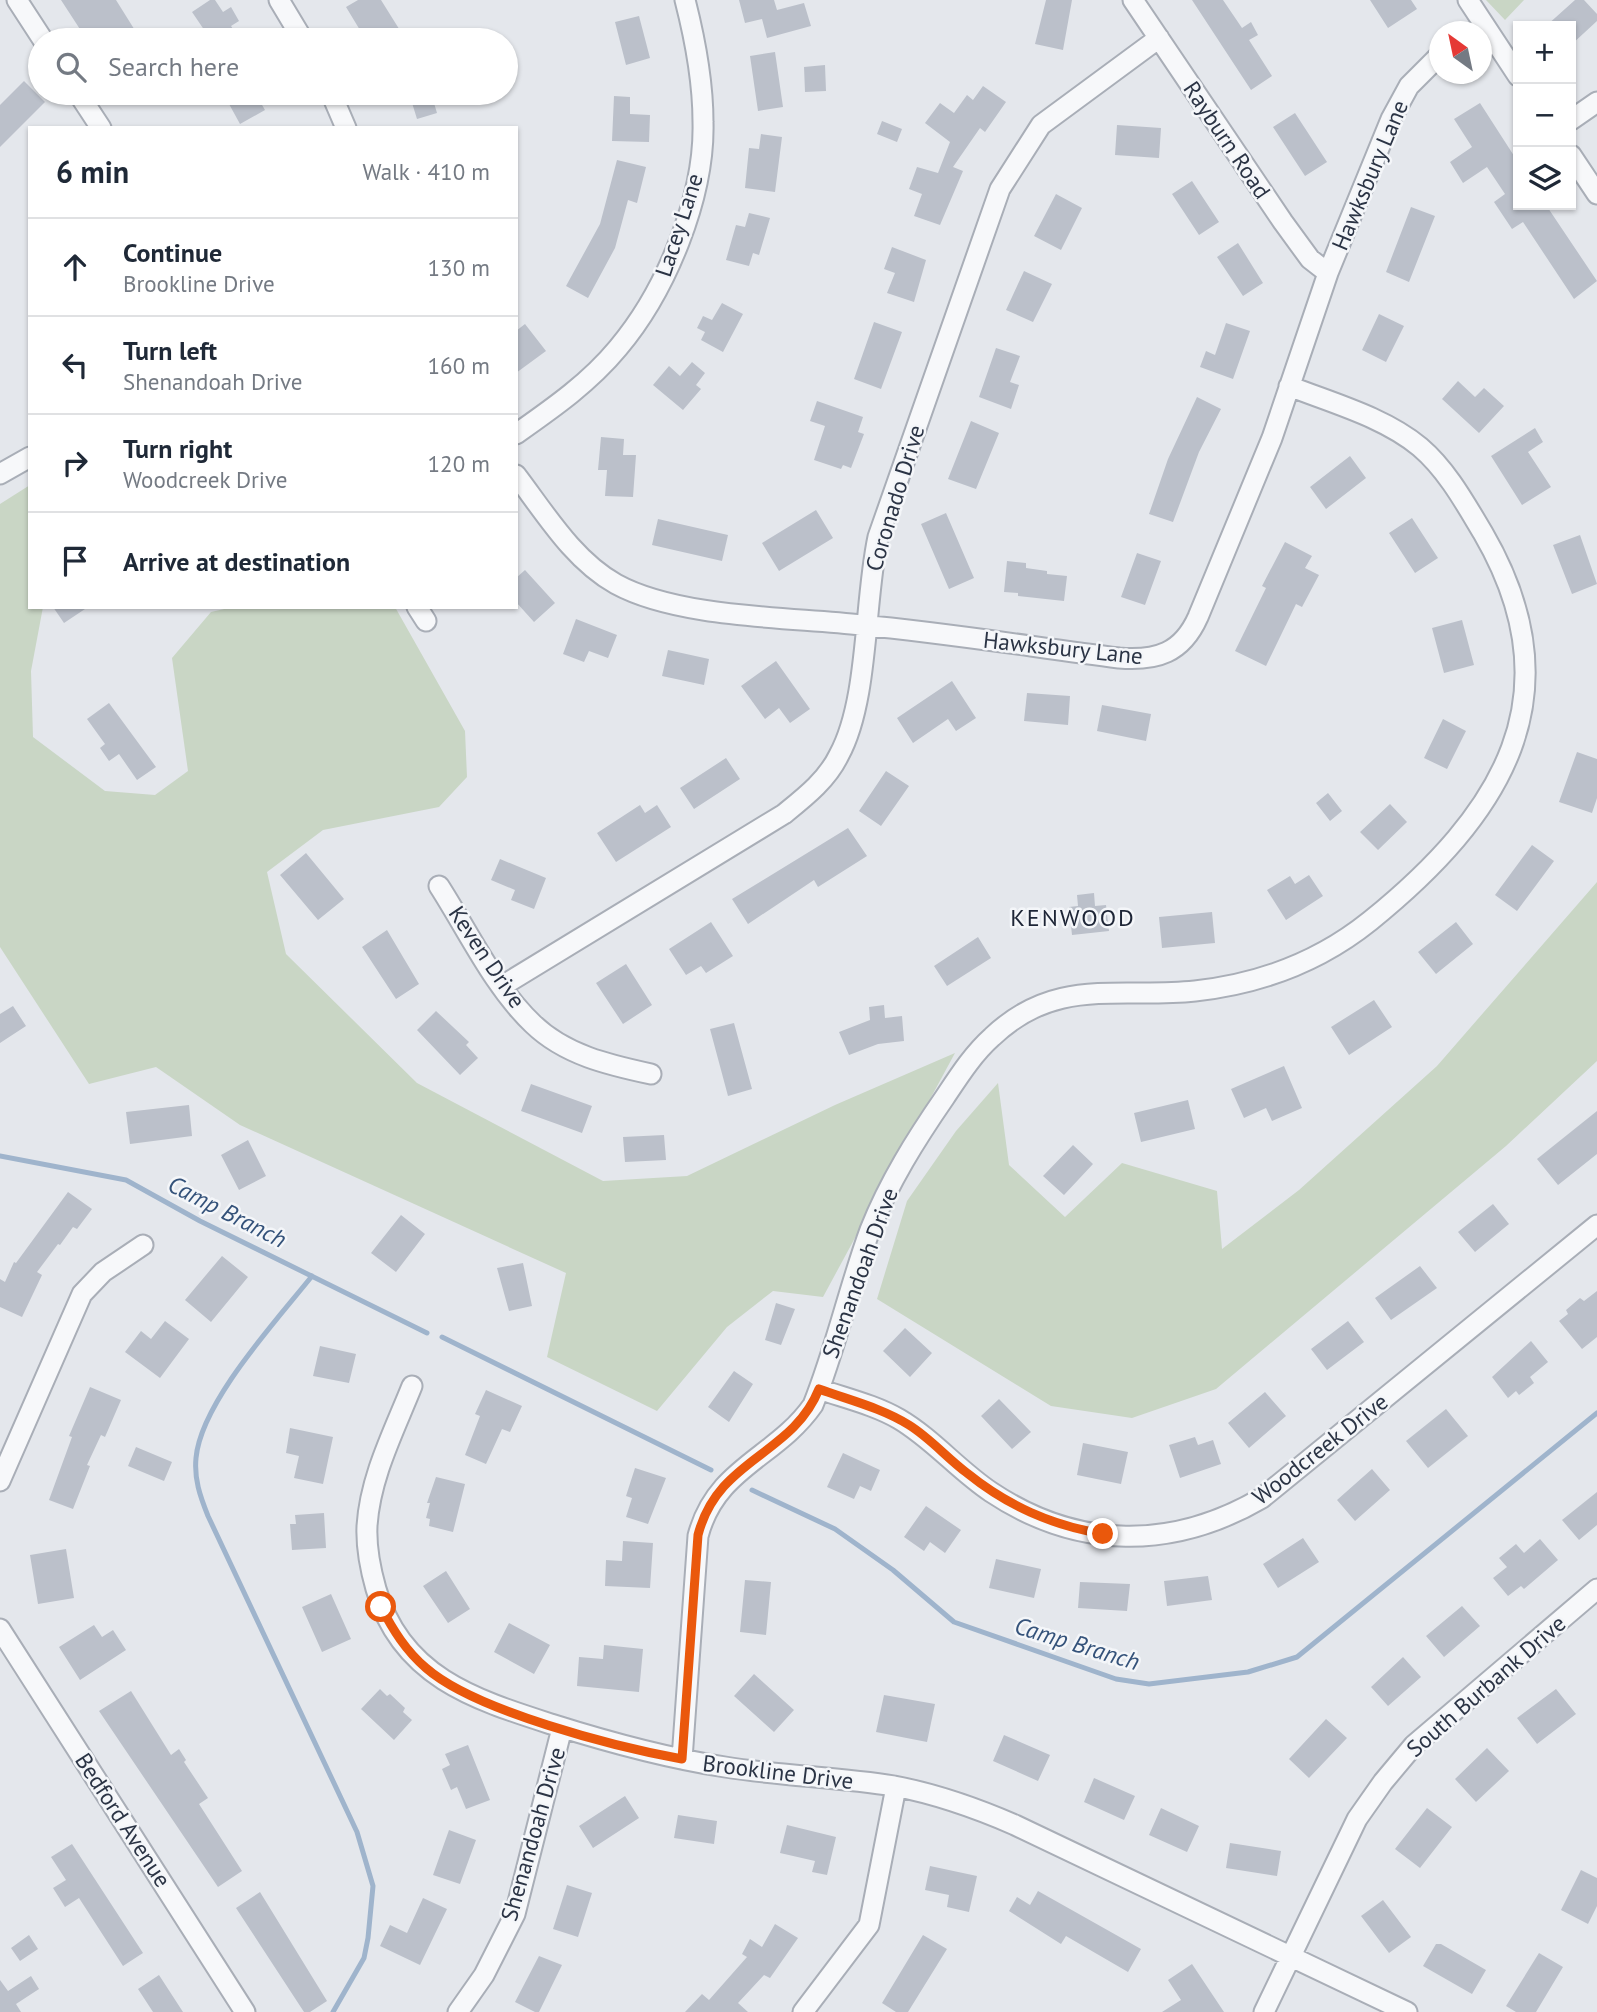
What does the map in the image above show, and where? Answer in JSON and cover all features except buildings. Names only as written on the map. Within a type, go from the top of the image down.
[{"type":"street","points":[[17,0],[35,28]]},
{"type":"street","points":[[279,0],[296,28]]},
{"type":"street","name":"Lacey Lane","points":[[518,433],[565,400],[617,349],[642,317],[677,248],[699,169],[704,124],[694,40],[685,0]]},
{"type":"street","name":"Rayburn Road","points":[[1133,0],[1283,222],[1310,259],[1328,273]]},
{"type":"street","points":[[1468,0],[1476,21]]},
{"type":"street","name":"Coronado Drive","points":[[502,986],[783,814],[806,796],[839,757],[855,712],[878,537],[1000,189],[1041,125],[1159,38]]},
{"type":"street","points":[[1492,45],[1513,70]]},
{"type":"street","name":"Hawksbury Lane","points":[[518,478],[565,540],[588,563],[614,583],[650,599],[684,607],[865,625],[1119,658],[1144,660],[1166,655],[1191,632],[1272,438],[1328,273],[1391,120],[1409,86],[1429,66]]},
{"type":"street","points":[[1576,117],[1597,102]]},
{"type":"street","points":[[86,105],[100,126]]},
{"type":"street","points":[[336,105],[345,126]]},
{"type":"street","points":[[1576,162],[1597,194]]},
{"type":"street","name":"Shenandoah Drive","points":[[682,1759],[698,1535],[704,1514],[712,1498],[736,1474],[794,1429],[813,1405],[883,1199],[934,1112],[991,1037],[1010,1021],[1056,999],[1103,991],[1191,992],[1231,986],[1281,972],[1308,960],[1371,920],[1437,858],[1488,799],[1506,766],[1518,730],[1525,667],[1522,627],[1509,584],[1492,550],[1439,465],[1420,448],[1381,424],[1289,386]]},
{"type":"street","points":[[0,474],[28,458]]},
{"type":"street","name":"Keven Drive","points":[[439,886],[502,986],[533,1024],[556,1042],[609,1065],[651,1073]]},
{"type":"street","name":"Woodcreek Drive","points":[[819,1389],[882,1411],[911,1426],[973,1478],[1017,1508],[1068,1527],[1103,1534],[1153,1537],[1176,1533],[1212,1523],[1262,1498],[1597,1225]]},
{"type":"street","points":[[1,1476],[82,1293],[103,1272],[143,1245]]},
{"type":"street","name":"Brookline Drive","points":[[412,1386],[370,1498],[368,1555],[381,1607],[407,1648],[440,1679],[488,1704],[562,1728],[682,1759],[745,1770],[896,1787],[988,1814],[1407,2012]]},
{"type":"street","name":"South Burbank Drive","points":[[1264,2012],[1357,1819],[1383,1782],[1414,1745],[1597,1589]]},
{"type":"street","name":"Bedford Avenue","points":[[0,1629],[246,2012]]},
{"type":"street","name":"Shenandoah Drive","points":[[458,2012],[484,1975],[514,1914],[562,1728]]},
{"type":"street","points":[[803,2012],[869,1925],[896,1787]]},
{"type":"green space","points":[[1486,0],[1524,0],[1505,20]]},
{"type":"green space","points":[[28,486],[28,609],[43,609],[31,671],[33,737],[105,791],[155,795],[188,771],[172,658],[211,612],[224,609],[396,609],[465,731],[467,777],[439,807],[323,830],[267,872],[286,954],[417,1083],[603,1181],[687,1176],[835,1105],[955,1053],[823,1297],[773,1291],[727,1327],[657,1411],[547,1357],[566,1273],[240,1125],[156,1067],[89,1084],[0,947],[0,504]]},
{"type":"green space","points":[[1597,882],[1597,1061],[1506,1146],[1216,1389],[1132,1418],[1051,1406],[877,1299],[907,1201],[956,1131],[998,1083],[1009,1165],[1065,1217],[1122,1163],[1217,1191],[1222,1249],[1299,1190],[1437,1066]]},
{"type":"waterway","name":"Camp Branch","points":[[0,1156],[126,1180],[200,1221],[427,1333]]},
{"type":"waterway","points":[[312,1276],[243,1362],[211,1412],[201,1436],[196,1473],[208,1516],[357,1832],[373,1886],[364,1958],[333,2012]]},
{"type":"waterway","name":"Camp Branch","points":[[442,1337],[711,1470]]},
{"type":"waterway","name":"Camp Branch","points":[[752,1490],[835,1529],[893,1570],[954,1622],[1116,1679],[1149,1684],[1248,1672],[1297,1657],[1597,1413]]},
{"type":"district","name":"KENWOOD","points":[[1073,918]]},
{"type":"route","points":[[381,1607],[393,1630],[425,1667],[463,1692],[488,1704],[562,1728],[652,1754],[682,1759],[698,1535],[704,1514],[712,1498],[736,1474],[794,1429],[813,1405],[819,1389],[882,1411],[911,1426],[965,1472],[1017,1508],[1077,1530],[1103,1534]]}]
